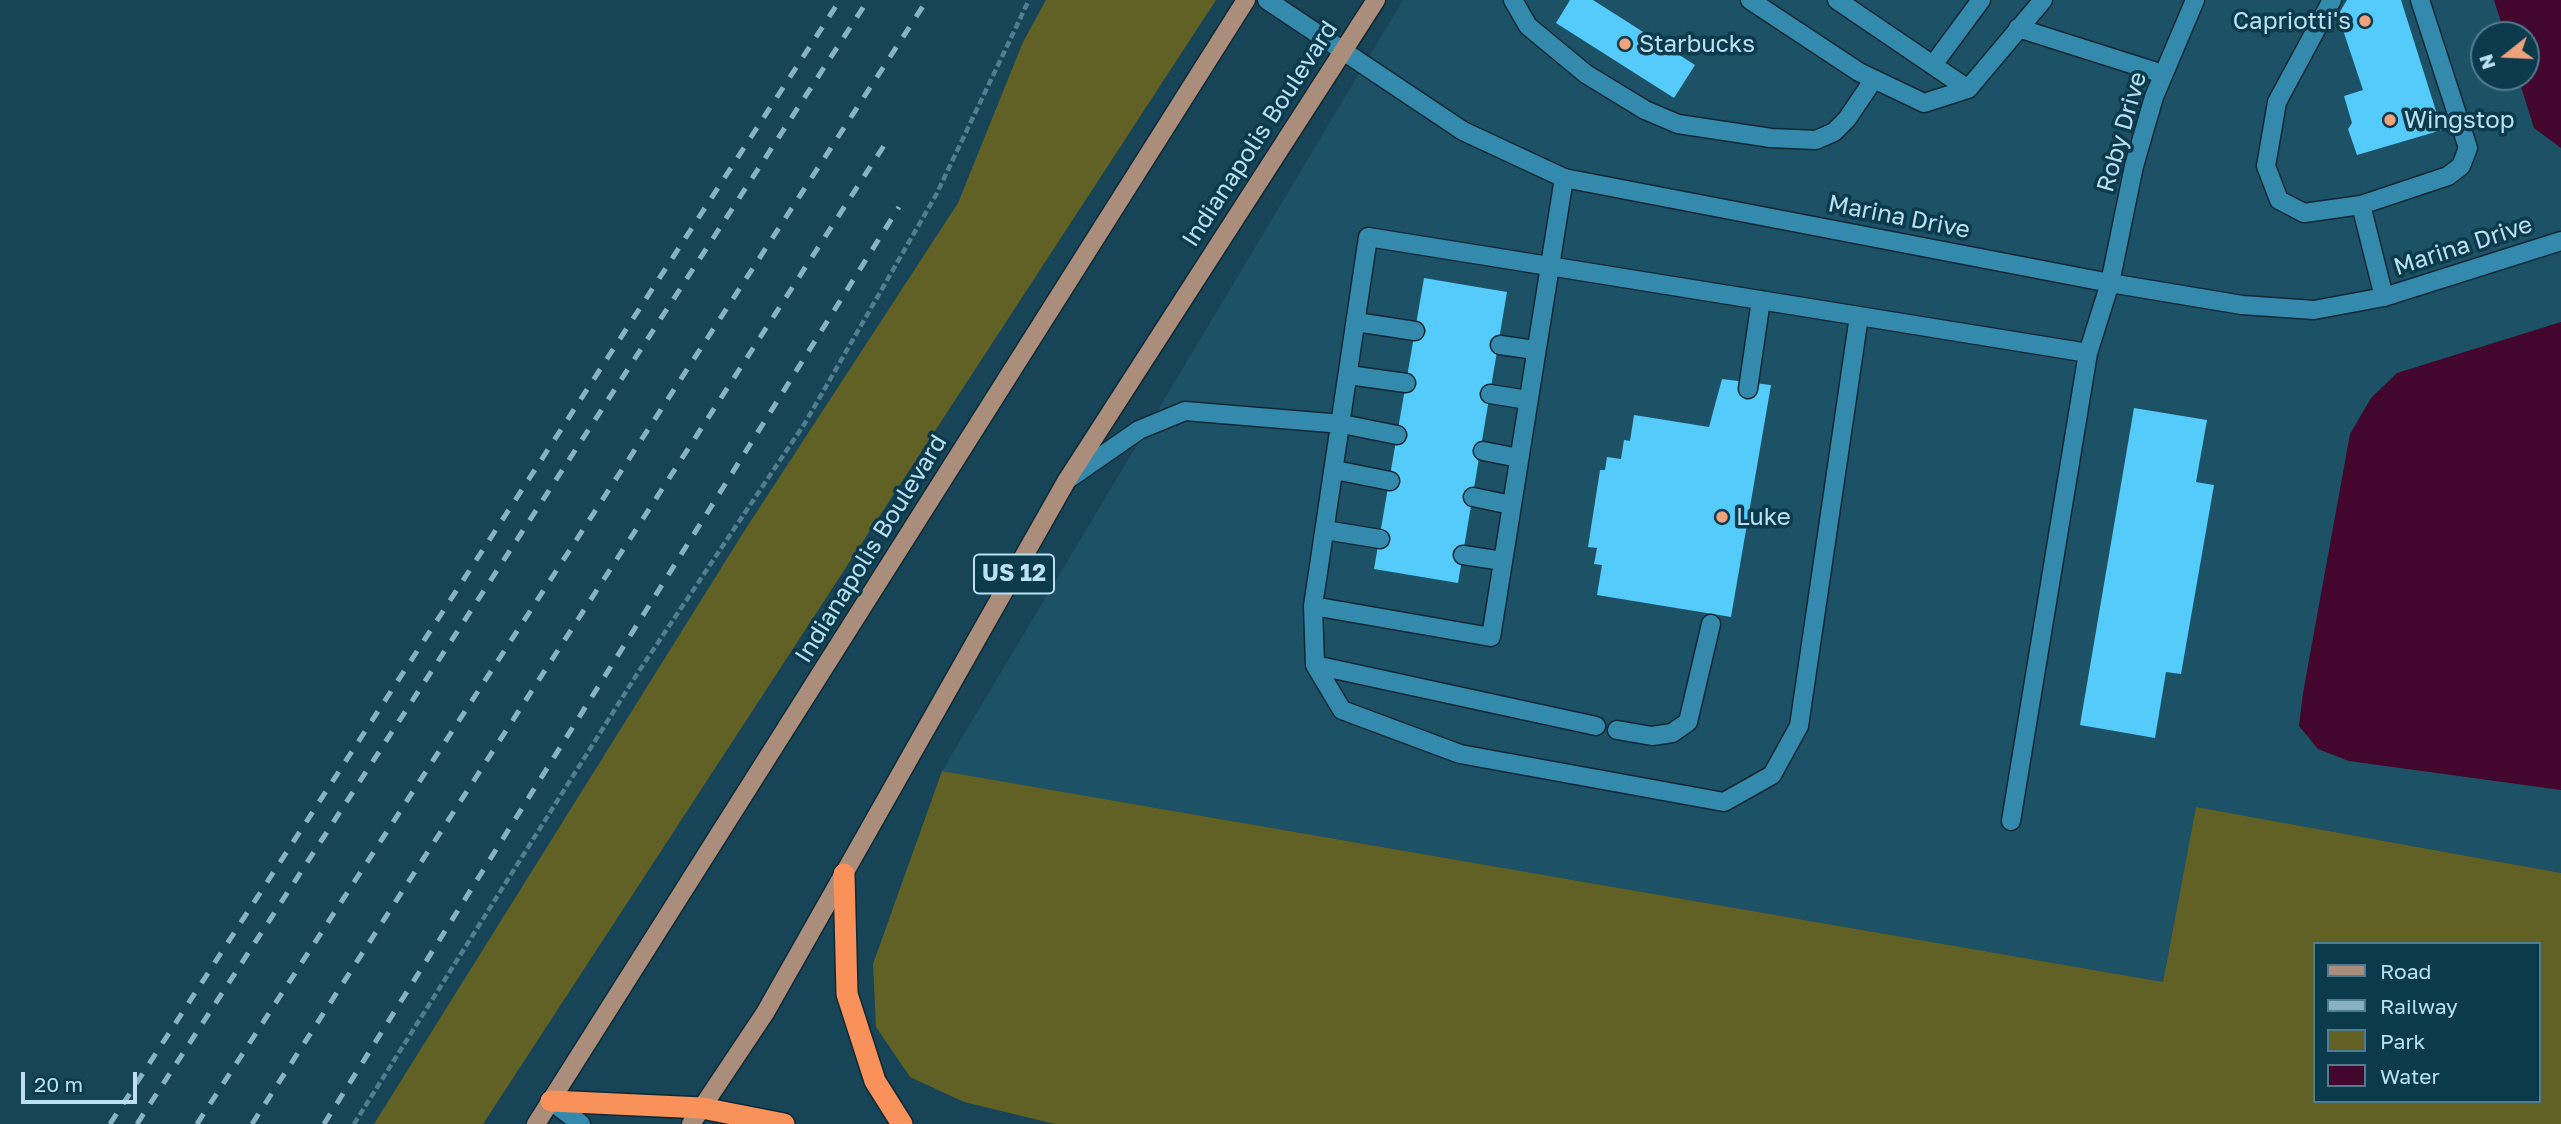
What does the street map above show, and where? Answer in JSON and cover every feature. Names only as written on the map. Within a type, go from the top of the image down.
[{"type":"highway","points":[[844,874],[847,994],[875,1081],[902,1124]]},
{"type":"highway","points":[[551,1101],[784,1124]]},
{"type":"main road","name":"Indianapolis Boulevard","points":[[536,1124],[1246,0]]},
{"type":"main road","name":"Indianapolis Boulevard","points":[[696,1116],[765,1013],[1067,480],[1376,0]]},
{"type":"street","name":"Marina Drive","points":[[1267,0],[1462,131],[1564,178],[2110,283],[2278,309],[2314,310],[2384,297],[2561,241]]},
{"type":"street","points":[[1513,0],[1528,26],[1586,74],[1645,110],[1678,124],[1771,138],[1816,140],[1834,132],[1847,119],[1874,79]]},
{"type":"street","points":[[1750,0],[1874,79],[1924,103],[1968,89],[2043,0]]},
{"type":"street","points":[[1837,0],[1968,89]]},
{"type":"street","points":[[1933,65],[1981,0]]},
{"type":"street","name":"Roby Drive","points":[[2011,821],[2088,353],[2110,283],[2134,166],[2163,74],[2195,0]]},
{"type":"street","points":[[2332,0],[2277,102],[2266,166],[2279,200],[2304,213],[2361,205],[2448,176],[2461,166],[2468,148],[2420,0]]},
{"type":"street","points":[[2018,29],[2163,74]]},
{"type":"street","points":[[1314,606],[1490,637],[1564,178]]},
{"type":"street","points":[[2361,205],[2384,297]]},
{"type":"street","points":[[1859,316],[1799,726],[1772,775],[1724,802],[1460,754],[1342,710],[1315,665],[1314,606],[1367,237],[1761,300],[2088,353]]},
{"type":"street","points":[[1748,389],[1761,300]]},
{"type":"street","points":[[1356,322],[1415,331]]},
{"type":"street","points":[[1500,345],[1535,350]]},
{"type":"street","points":[[1349,375],[1406,383]]},
{"type":"street","points":[[1490,394],[1528,400]]},
{"type":"street","points":[[1067,480],[1139,430],[1185,411],[1342,424],[1397,435]]},
{"type":"street","points":[[1483,451],[1519,458]]},
{"type":"street","points":[[1335,470],[1390,481]]},
{"type":"street","points":[[1473,497],[1511,505]]},
{"type":"street","points":[[1325,530],[1380,539]]},
{"type":"street","points":[[1463,555],[1503,561]]},
{"type":"street","points":[[1617,730],[1651,736],[1672,733],[1688,722],[1711,624]]},
{"type":"street","points":[[1315,665],[1596,726]]},
{"type":"street","points":[[551,1101],[581,1124]]},
{"type":"path","points":[[354,1124],[639,671],[805,423],[936,195],[1029,0]]},
{"type":"shaded area","points":[[1403,0],[2561,0],[2561,873],[2196,807],[2163,982],[942,771]]},
{"type":"green space","points":[[1046,0],[1216,0],[483,1124],[374,1124],[743,533],[958,203],[1023,42]]},
{"type":"green space","points":[[942,771],[2163,982],[2196,807],[2561,873],[2561,1124],[1055,1124],[964,1102],[910,1077],[876,1027],[873,964]]},
{"type":"water","points":[[2494,0],[2561,0],[2561,148],[2534,128],[2522,91],[2540,91],[2540,21],[2501,21]]},
{"type":"water","points":[[2561,322],[2561,790],[2349,761],[2318,749],[2299,726],[2350,434],[2371,398],[2397,373]]},
{"type":"building","name":"Starbucks","points":[[1570,0],[1593,0],[1695,65],[1674,98],[1556,23]]},
{"type":"building","points":[[2347,0],[2401,0],[2442,130],[2357,155],[2348,129],[2352,123],[2344,96],[2363,90],[2338,15]]},
{"type":"building","points":[[1424,278],[1507,292],[1458,583],[1374,569]]},
{"type":"building","points":[[1722,379],[1771,385],[1731,617],[1597,595],[1602,565],[1594,564],[1597,548],[1588,547],[1600,470],[1605,470],[1607,457],[1621,459],[1624,440],[1630,441],[1634,415],[1709,427]]},
{"type":"building","points":[[2134,408],[2207,420],[2196,482],[2214,485],[2181,674],[2166,672],[2155,738],[2080,725]]},
{"type":"railway","points":[[110,1124],[840,0]]},
{"type":"railway","points":[[137,1124],[868,0]]},
{"type":"railway","points":[[197,1124],[927,0]]},
{"type":"railway","points":[[252,1124],[885,144]]},
{"type":"railway","points":[[324,1124],[899,207]]},
{"type":"place","name":"Capriotti's","points":[[2365,21]]},
{"type":"place","name":"Starbucks","points":[[1625,44]]},
{"type":"place","name":"Wingstop","points":[[2390,120]]},
{"type":"place","name":"Luke","points":[[1722,517]]}]
